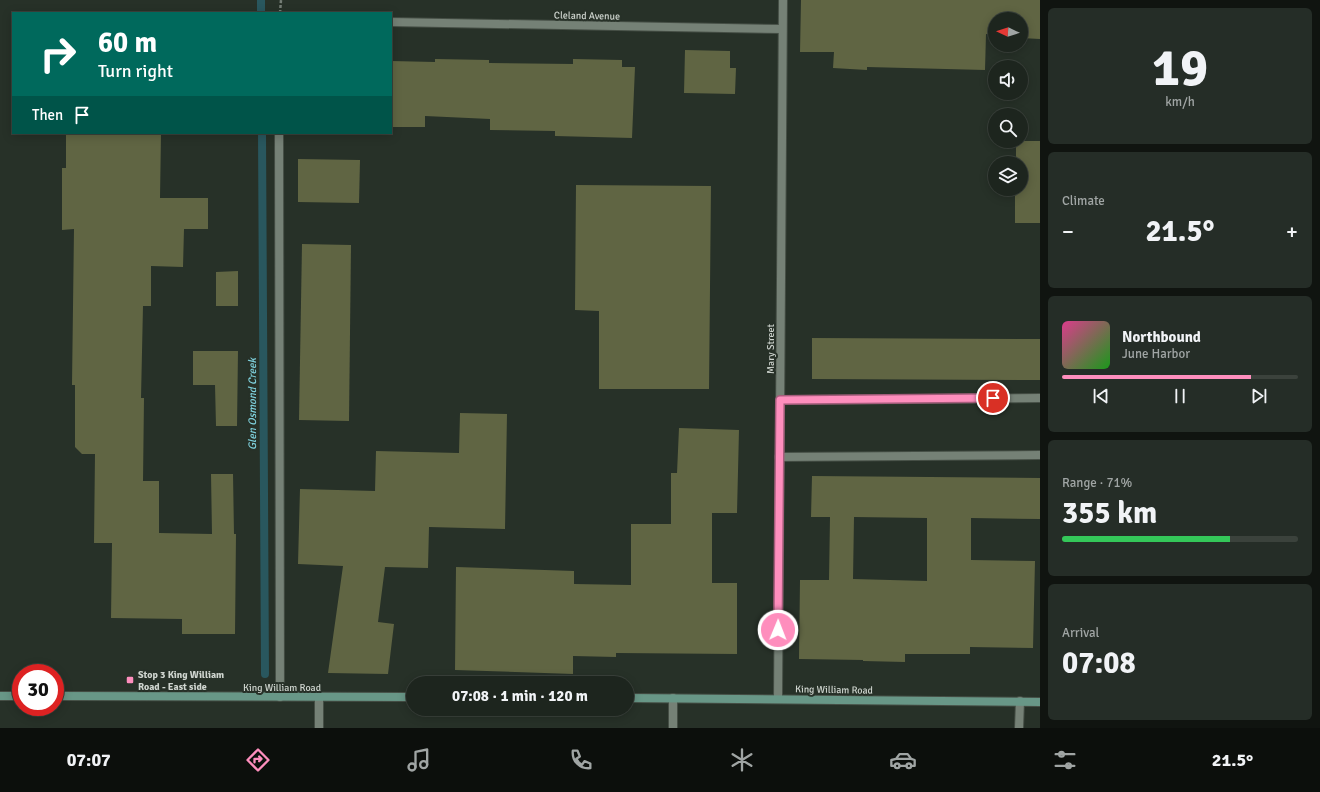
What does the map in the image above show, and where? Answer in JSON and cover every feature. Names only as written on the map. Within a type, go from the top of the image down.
[{"type":"main road","points":[[0,696],[12,696]]},
{"type":"main road","name":"King William Road","points":[[64,696],[406,697]]},
{"type":"main road","name":"King William Road","points":[[634,698],[778,698],[1040,702]]},
{"type":"street","name":"Mary Street","points":[[778,698],[783,0]]},
{"type":"street","name":"Cleland Avenue","points":[[392,22],[782,29]]},
{"type":"street","points":[[280,134],[280,697]]},
{"type":"street","points":[[780,400],[1040,398]]},
{"type":"street","points":[[779,457],[1040,455]]},
{"type":"street","points":[[319,697],[319,728]]},
{"type":"street","points":[[673,698],[673,728]]},
{"type":"street","points":[[1019,728],[1020,702]]},
{"type":"path","points":[[280,12],[281,0]]},
{"type":"building","points":[[801,0],[1040,0],[1040,39],[1028,38],[1028,12],[988,12],[985,70],[867,67],[867,70],[833,68],[834,52],[800,52]]},
{"type":"building","points":[[685,50],[730,51],[730,68],[736,68],[735,94],[684,93]]},
{"type":"building","points":[[435,59],[489,60],[489,63],[573,64],[573,59],[622,60],[622,67],[635,67],[632,138],[555,136],[555,131],[490,130],[490,119],[425,116],[425,127],[392,127],[392,61],[435,62]]},
{"type":"building","points":[[66,134],[161,134],[160,198],[208,198],[208,229],[184,229],[183,267],[151,266],[151,306],[143,306],[141,398],[144,398],[143,481],[159,481],[159,533],[212,534],[211,474],[233,474],[234,534],[236,534],[235,634],[182,634],[182,619],[111,618],[112,543],[94,543],[95,454],[82,454],[75,447],[75,385],[72,385],[74,229],[62,230],[62,168],[66,168]]},
{"type":"building","points":[[1028,141],[1040,141],[1040,223],[1015,223],[1015,196],[1028,196],[1028,156],[1016,156],[1016,148],[1028,148]]},
{"type":"building","points":[[298,159],[360,160],[359,203],[298,202]]},
{"type":"building","points":[[576,185],[711,186],[709,389],[599,389],[599,311],[575,310]]},
{"type":"building","points":[[302,244],[351,245],[349,421],[299,420]]},
{"type":"building","points":[[238,271],[238,306],[216,306],[216,272]]},
{"type":"building","points":[[812,338],[1040,339],[1040,380],[812,379]]},
{"type":"building","points":[[193,351],[238,351],[237,426],[216,426],[215,385],[193,385]]},
{"type":"building","points":[[460,413],[507,414],[505,529],[429,527],[428,568],[385,567],[378,622],[394,624],[388,674],[328,673],[343,566],[298,564],[300,489],[375,491],[376,451],[459,453]]},
{"type":"building","points":[[679,428],[739,430],[737,513],[712,513],[712,583],[737,583],[737,654],[616,653],[616,657],[573,656],[573,674],[455,670],[456,567],[574,571],[574,584],[631,585],[631,524],[671,524],[671,473],[677,473]]},
{"type":"building","points":[[812,476],[1040,478],[1040,519],[971,518],[971,560],[1035,561],[1033,648],[970,647],[970,654],[905,654],[905,662],[799,659],[800,580],[829,580],[830,517],[811,517]],"holes":[[[854,517],[927,518],[927,581],[853,579]]]},
{"type":"waterway","name":"Glen Osmond Creek","points":[[261,0],[261,12]]},
{"type":"waterway","name":"Glen Osmond Creek","points":[[262,134],[265,674]]},
{"type":"place","name":"Stop 3 King William Road - East side","points":[[130,680]]},
{"type":"route","points":[[778,630],[780,400],[993,398]]}]
